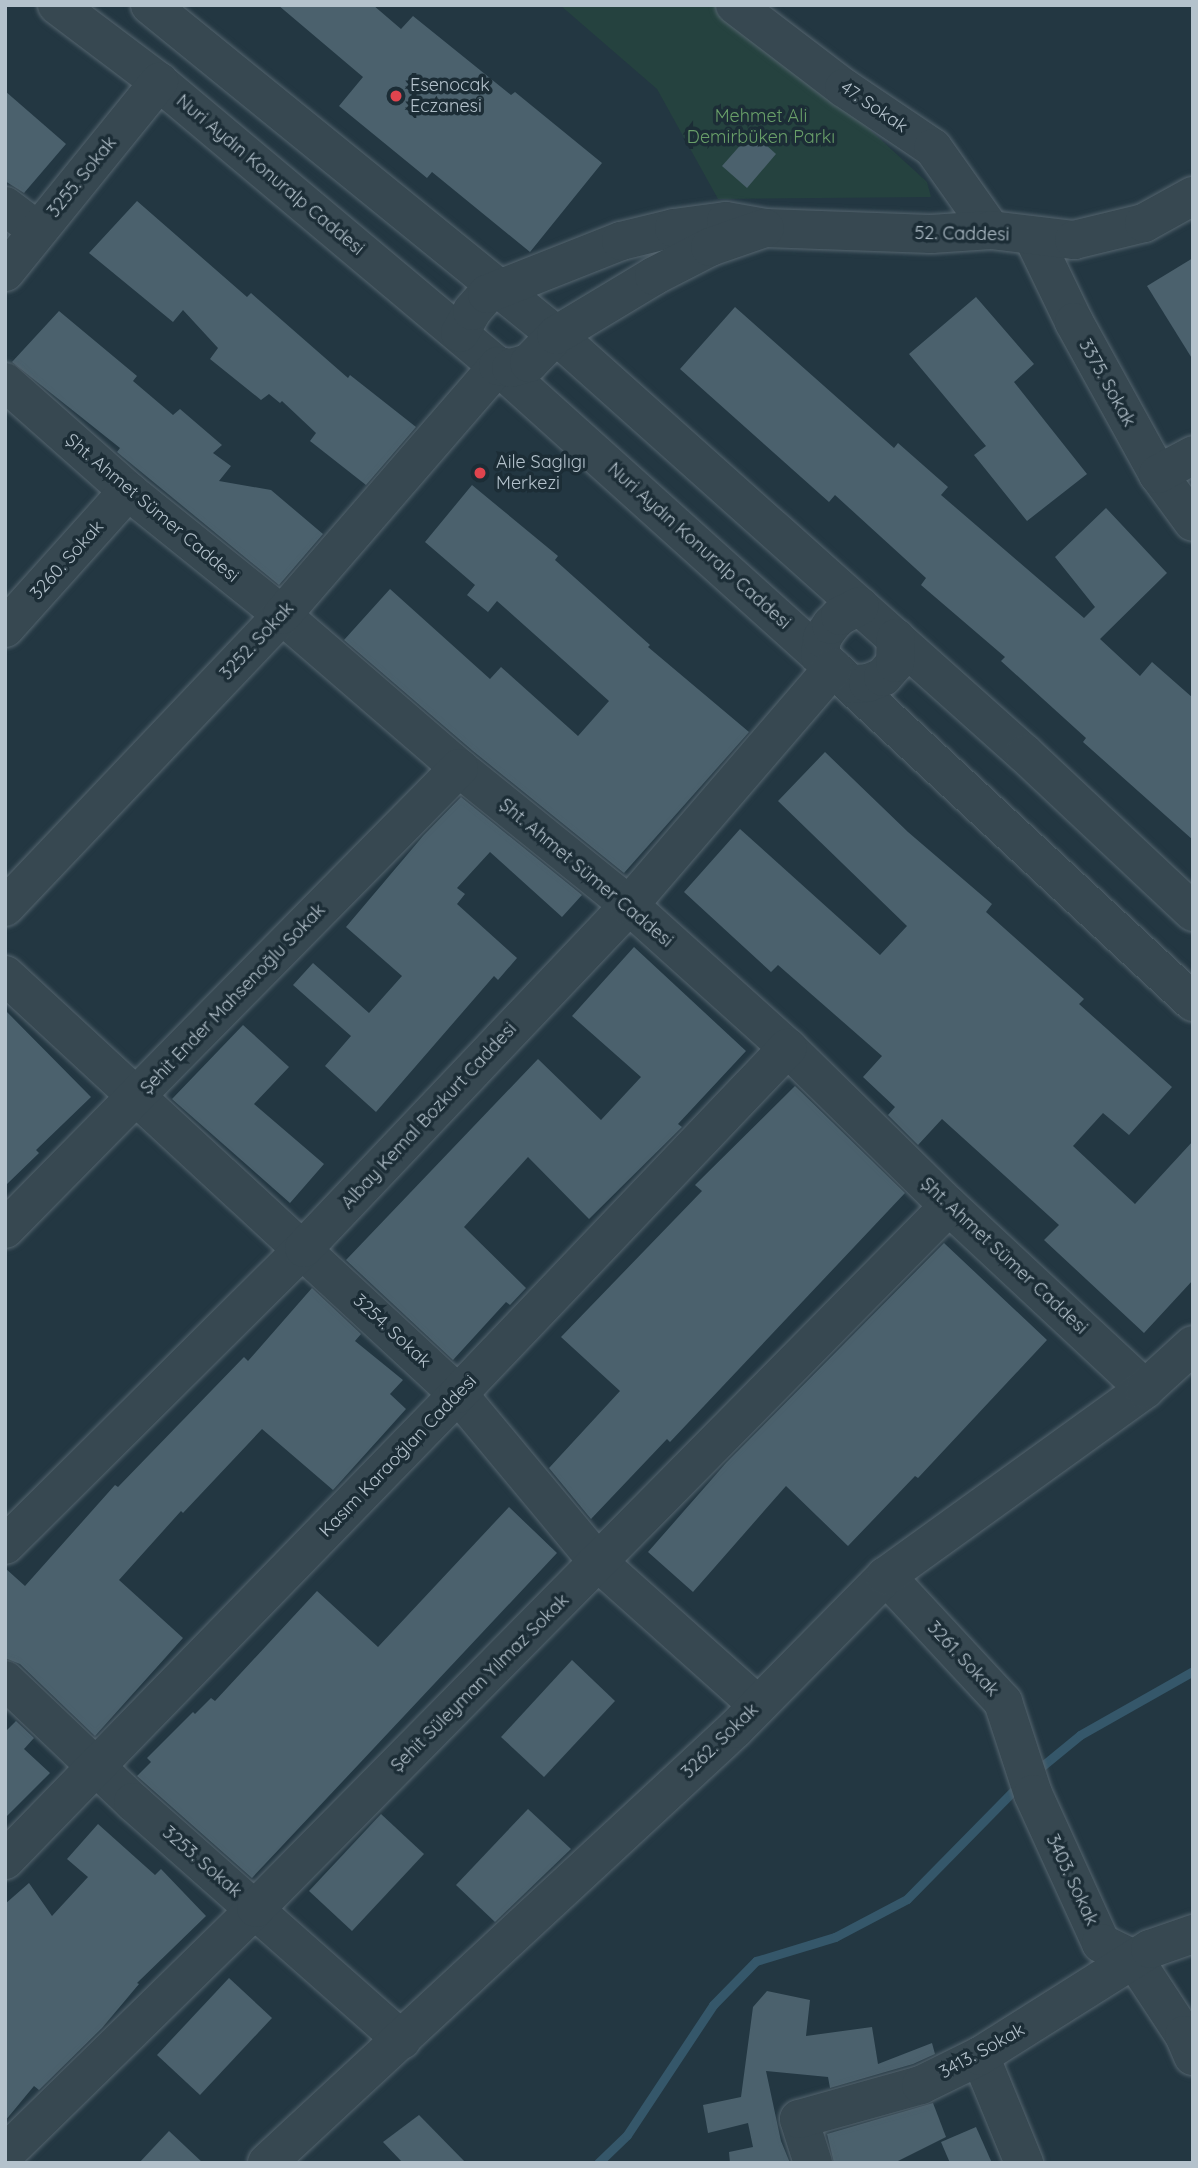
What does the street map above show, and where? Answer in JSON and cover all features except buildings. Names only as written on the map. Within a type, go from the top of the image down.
[{"type":"street","name":"Nuri Aydın Konuralp Caddesi","points":[[57,5],[159,82],[498,366],[835,670],[1193,1002]]},
{"type":"street","points":[[150,5],[556,335],[897,639],[1193,912]]},
{"type":"street","name":"47. Sokak","points":[[735,5],[844,88],[933,148],[991,230]]},
{"type":"street","name":"3255. Sokak","points":[[5,272],[159,82]]},
{"type":"street","name":"52. Caddesi","points":[[460,333],[472,311],[487,294],[502,290],[572,258],[621,241],[674,228],[726,221],[765,228],[931,234],[991,230],[1074,240],[1143,223],[1193,197]]},
{"type":"street","points":[[5,206],[38,231]]},
{"type":"street","name":"52. Caddesi","points":[[498,366],[511,368],[528,363],[556,335],[699,253],[765,228]]},
{"type":"street","name":"3375. Sokak","points":[[1033,237],[1074,322],[1158,474],[1193,522]]},
{"type":"street","name":"3252. Sokak","points":[[5,907],[282,615],[498,366]]},
{"type":"street","name":"Şht. Ahmet Sümer Caddesi","points":[[5,382],[128,491],[282,615],[458,768],[629,905],[788,1048],[949,1206],[1145,1389]]},
{"type":"street","points":[[1158,474],[1193,454]]},
{"type":"street","name":"3260. Sokak","points":[[5,628],[128,491]]},
{"type":"street","points":[[860,606],[840,616],[822,638],[835,670],[883,677],[895,663],[897,639]]},
{"type":"street","name":"Albay Kemal Bozkurt Caddesi","points":[[5,1545],[304,1248],[629,905],[835,670]]},
{"type":"street","name":"Şehit Ender Mahsenoğlu Sokak","points":[[5,1229],[458,768]]},
{"type":"street","name":"3254. Sokak","points":[[5,975],[304,1248],[458,1394],[599,1563],[758,1705]]},
{"type":"street","name":"Kasım Karaoğlan Caddesi","points":[[5,1860],[458,1394],[788,1048]]},
{"type":"street","name":"Şehit Süleyman Yılmaz Sokak","points":[[5,2154],[256,1908],[949,1206]]},
{"type":"street","name":"3262. Sokak","points":[[267,2163],[402,2040],[758,1705],[886,1576],[1145,1389],[1193,1345]]},
{"type":"street","name":"3261. Sokak","points":[[886,1576],[1003,1702],[1033,1794]]},
{"type":"street","name":"3253. Sokak","points":[[5,1680],[96,1768],[402,2040]]},
{"type":"street","name":"3403. Sokak","points":[[1033,1794],[1101,1943],[1135,1959]]},
{"type":"street","name":"3413. Sokak","points":[[813,2163],[799,2119],[921,2085],[980,2056],[1150,1949],[1193,1934]]},
{"type":"street","points":[[1135,1959],[1184,2035],[1193,2056]]},
{"type":"street","points":[[980,2056],[1024,2163]]},
{"type":"green space","name":"Mehmet Ali Demirbüken Parkı","points":[[560,5],[734,5],[927,182],[931,197],[718,199],[657,89]]},
{"type":"waterway","points":[[1035,1772],[1080,1735],[1193,1671]]},
{"type":"waterway","points":[[598,2163],[627,2135],[713,2005],[756,1961],[835,1937],[907,1899],[1019,1785]]},
{"type":"place","name":"Esenocak Eczanesi","points":[[396,96]]},
{"type":"place","name":"Aile Saglıgı Merkezi","points":[[480,473]]}]
